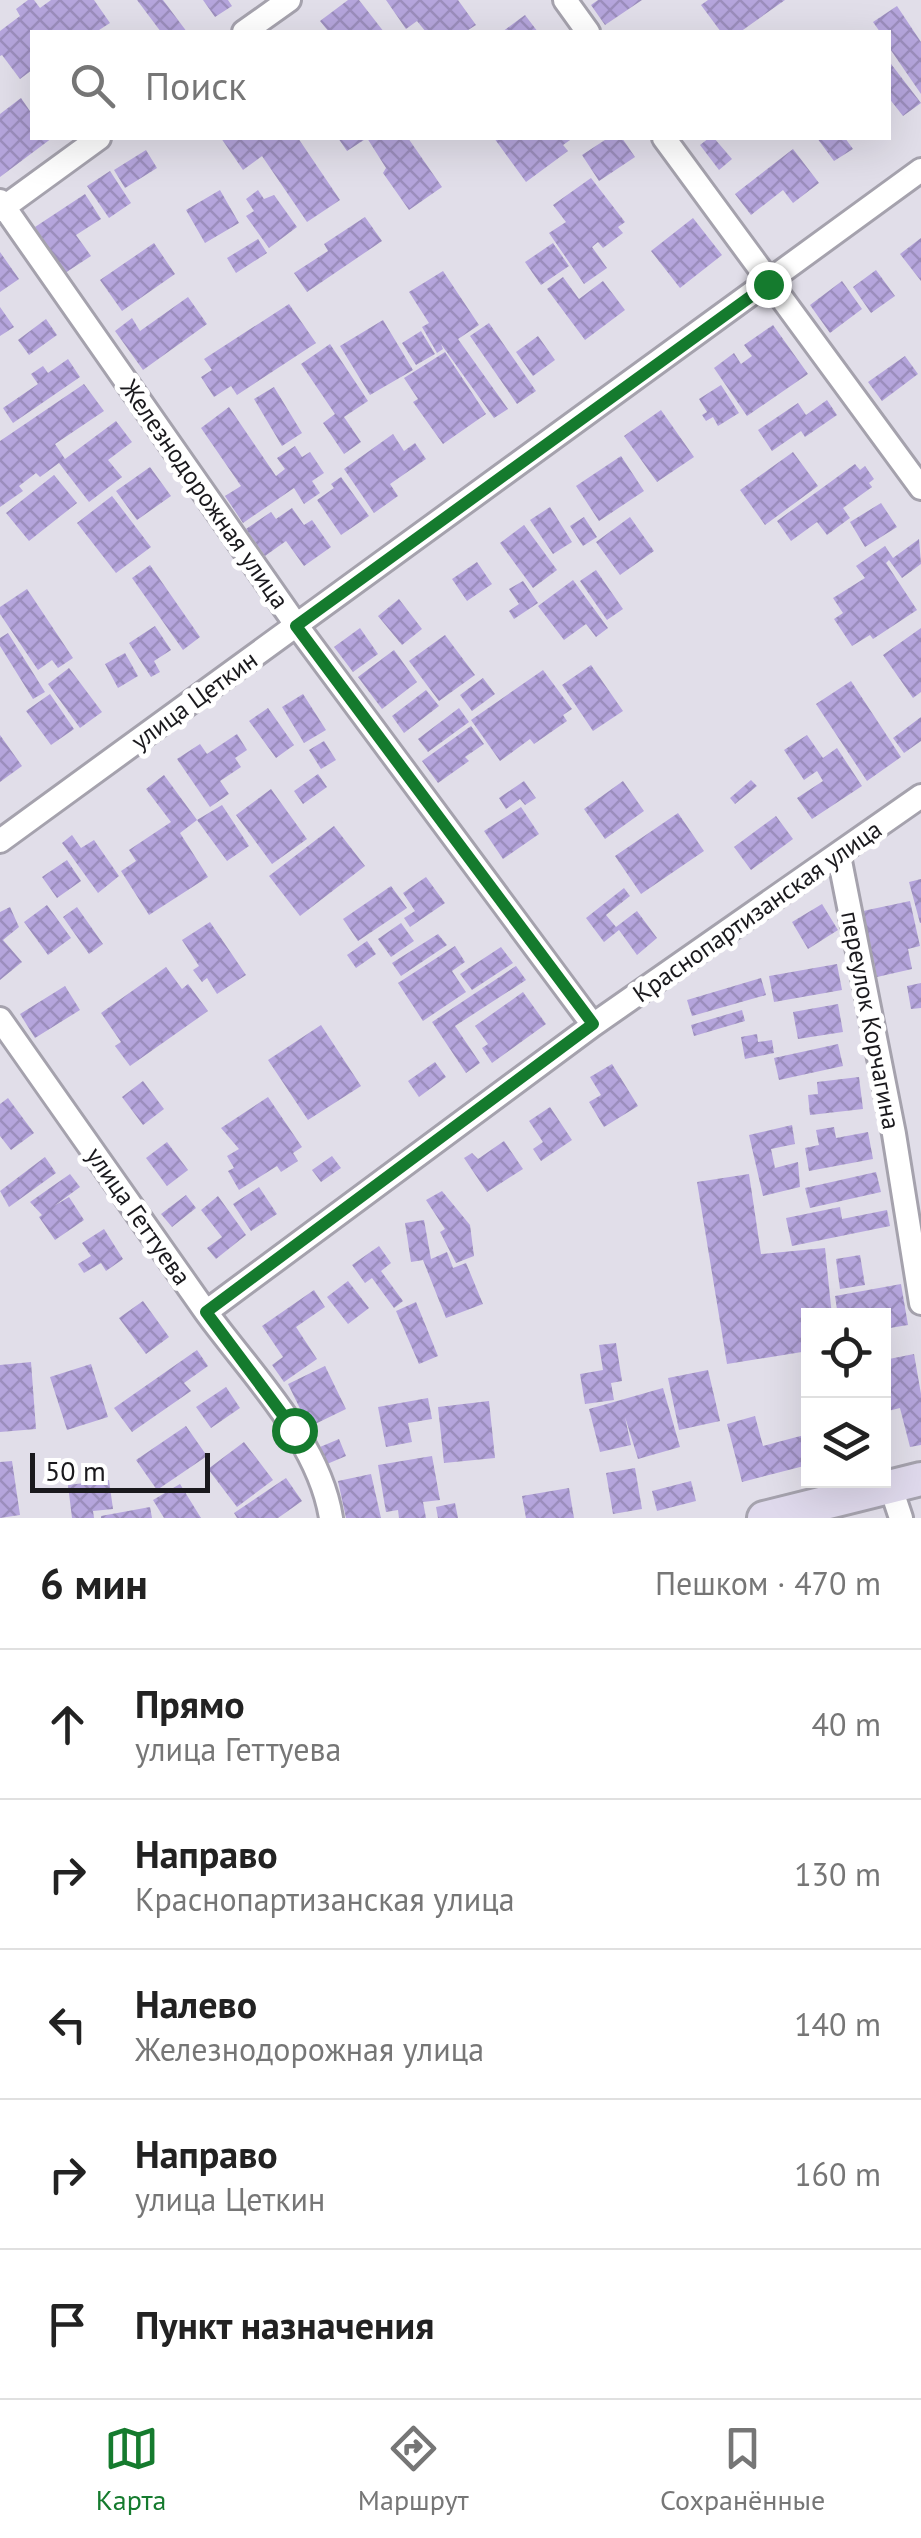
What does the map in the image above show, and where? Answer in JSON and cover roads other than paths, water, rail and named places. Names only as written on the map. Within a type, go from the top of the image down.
[{"type":"street","points":[[247,30],[289,0]]},
{"type":"street","points":[[565,0],[587,30]]},
{"type":"street","points":[[1,206],[96,140]]},
{"type":"street","points":[[665,140],[921,488]]},
{"type":"street","name":"улица Цеткин","points":[[0,842],[921,170]]},
{"type":"street","name":"Железнодорожная улица","points":[[1,206],[296,626],[593,1024]]},
{"type":"street","name":"Краснопартизанская улица","points":[[206,1312],[593,1024],[921,796]]},
{"type":"street","name":"переулок Корчагина","points":[[838,856],[894,1134],[921,1302]]},
{"type":"street","name":"улица Геттуева","points":[[0,1020],[294,1430],[316,1468],[332,1518]]},
{"type":"street","points":[[764,1518],[904,1495]]}]
